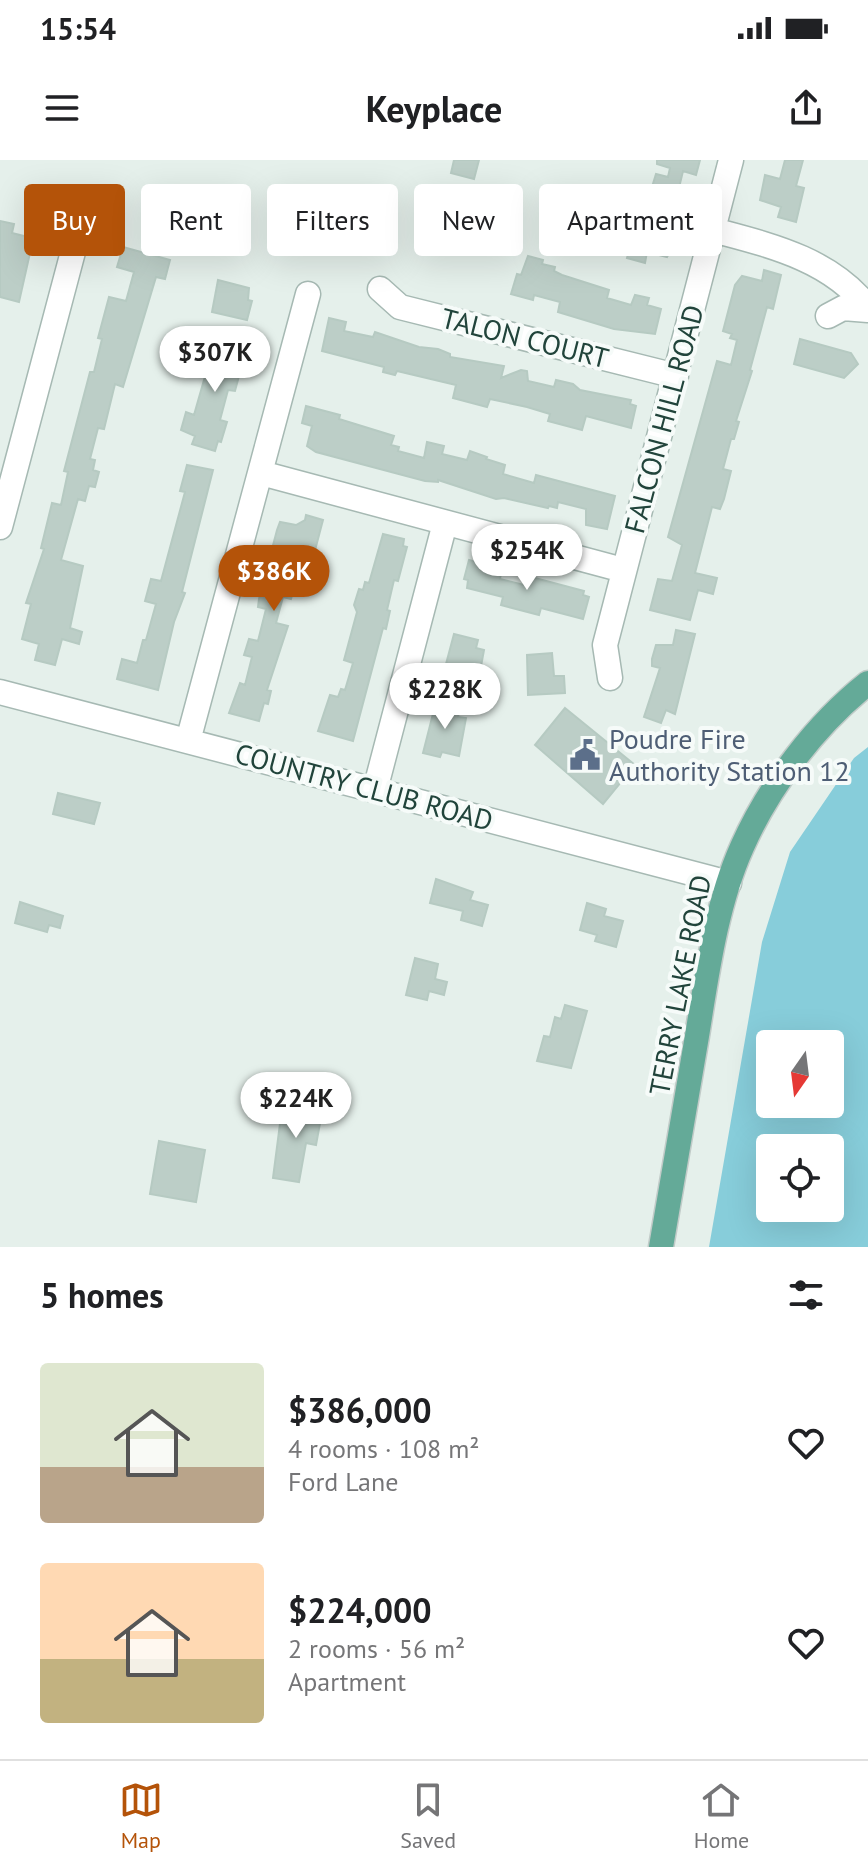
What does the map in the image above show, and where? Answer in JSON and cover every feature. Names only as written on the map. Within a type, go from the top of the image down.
[{"type":"main road","name":"TERRY LAKE ROAD","points":[[661,1247],[707,978],[729,883],[761,808],[825,726],[868,683]]},
{"type":"street","name":"FALCON HILL ROAD","points":[[722,195],[731,160]]},
{"type":"street","points":[[722,232],[770,245],[834,274],[856,292],[868,309]]},
{"type":"street","points":[[0,527],[72,256]]},
{"type":"street","name":"FALCON HILL ROAD","points":[[610,678],[605,645],[706,256]]},
{"type":"street","name":"TALON COURT","points":[[380,289],[400,307],[676,376]]},
{"type":"street","points":[[188,741],[308,294]]},
{"type":"street","points":[[828,316],[843,308],[868,309]]},
{"type":"street","points":[[261,473],[623,570]]},
{"type":"street","points":[[375,790],[445,523]]},
{"type":"street","name":"COUNTRY CLUB ROAD","points":[[0,692],[729,883]]},
{"type":"water","points":[[868,747],[868,1247],[709,1247],[762,942],[790,852],[854,758]]},
{"type":"building","points":[[454,160],[479,160],[474,179],[451,173]]},
{"type":"building","points":[[657,160],[700,160],[696,175],[683,171],[680,184],[653,184],[656,174],[668,177],[670,168],[657,164]]},
{"type":"building","points":[[785,160],[803,160],[796,186],[804,188],[796,222],[778,217],[781,207],[760,200],[765,175],[780,179]]},
{"type":"building","points":[[0,221],[14,224],[12,233],[24,236],[24,256],[29,256],[19,302],[0,297]]},
{"type":"building","points":[[125,248],[141,252],[141,256],[170,260],[165,279],[156,277],[123,387],[115,384],[104,429],[98,428],[90,459],[95,460],[93,470],[99,472],[95,487],[89,486],[85,501],[78,499],[61,560],[83,566],[70,628],[82,632],[79,644],[62,639],[55,665],[35,660],[39,644],[22,639],[31,604],[26,603],[44,549],[41,548],[52,503],[61,505],[68,472],[64,471],[90,372],[94,372],[102,339],[98,338],[109,297],[126,301],[134,272],[117,267],[120,256],[125,256]]},
{"type":"building","points":[[528,256],[543,260],[542,264],[555,267],[554,271],[562,275],[609,290],[607,298],[631,305],[635,295],[649,298],[647,305],[661,309],[655,334],[614,329],[558,312],[560,302],[534,295],[533,300],[511,294],[517,274],[521,275]]},
{"type":"building","points":[[628,256],[646,256],[645,263]]},
{"type":"building","points":[[764,270],[781,275],[773,309],[767,307],[736,421],[739,422],[723,469],[731,471],[724,499],[720,509],[712,507],[695,573],[717,578],[713,594],[698,590],[690,620],[650,610],[658,579],[672,581],[682,545],[668,537],[717,361],[731,365],[737,340],[723,331],[735,285],[742,276],[762,281]]},
{"type":"building","points":[[218,280],[249,288],[248,300],[252,301],[247,320],[212,312]]},
{"type":"building","points":[[329,318],[346,322],[344,331],[373,337],[375,332],[419,347],[438,349],[450,354],[450,357],[504,366],[501,378],[521,370],[527,371],[528,381],[554,387],[556,380],[573,384],[580,390],[631,400],[630,404],[636,406],[631,428],[586,416],[582,430],[548,421],[550,414],[527,407],[490,399],[487,407],[453,398],[456,385],[397,371],[395,375],[383,372],[384,367],[322,351]]},
{"type":"building","points":[[216,338],[247,346],[235,391],[228,390],[220,420],[227,422],[215,451],[192,444],[195,436],[181,430],[186,412],[194,415]]},
{"type":"building","points":[[800,339],[851,353],[858,364],[844,378],[794,364]]},
{"type":"building","points":[[306,406],[340,415],[339,419],[394,436],[391,445],[399,447],[398,451],[424,458],[427,442],[444,446],[442,454],[467,460],[470,451],[487,457],[505,465],[503,474],[534,483],[536,475],[615,496],[607,529],[586,525],[586,509],[558,502],[557,508],[548,508],[496,499],[438,480],[425,481],[316,452],[307,446],[312,426],[302,423]]},
{"type":"building","points":[[187,465],[213,470],[182,592],[185,593],[174,622],[158,690],[117,679],[122,659],[137,663],[143,640],[146,640],[156,604],[145,601],[151,579],[161,581],[185,492],[180,491]]},
{"type":"building","points":[[306,515],[323,520],[314,554],[304,552],[291,599],[283,597],[276,623],[288,626],[267,690],[271,691],[268,704],[264,703],[259,721],[229,713],[240,683],[245,685],[252,657],[244,655],[249,639],[258,641],[266,609],[258,607],[259,599],[280,522],[296,525],[305,520]]},
{"type":"building","points":[[383,534],[404,539],[403,546],[407,547],[398,581],[394,580],[386,629],[383,628],[353,741],[318,731],[330,695],[338,697],[341,689],[345,690],[353,663],[344,660],[357,612],[354,605],[359,589],[363,590],[365,582],[369,583]]},
{"type":"building","points":[[469,560],[496,567],[495,572],[501,573],[500,579],[528,586],[531,577],[584,591],[583,595],[589,597],[583,619],[541,608],[539,615],[501,605],[503,597],[467,588],[468,580],[464,579]]},
{"type":"building","points":[[676,630],[695,634],[675,714],[666,710],[661,723],[644,717],[660,668],[652,666],[652,659],[656,645],[673,645]]},
{"type":"building","points":[[454,634],[478,640],[476,648],[484,650],[477,688],[442,679]]},
{"type":"building","points":[[552,653],[554,676],[564,676],[565,693],[528,695],[527,655]]},
{"type":"building","points":[[436,702],[460,708],[458,717],[466,718],[459,756],[442,752],[440,757],[423,753]]},
{"type":"building","name":"Poudre Fire Authority Station 12","points":[[565,708],[635,765],[603,804],[535,745]]},
{"type":"building","points":[[58,793],[100,803],[94,824],[53,814]]},
{"type":"building","points":[[436,879],[473,892],[470,900],[488,905],[482,926],[461,920],[463,911],[430,903]]},
{"type":"building","points":[[20,902],[63,916],[60,928],[49,925],[47,932],[15,923]]},
{"type":"building","points":[[587,903],[606,909],[604,916],[623,921],[616,947],[595,941],[597,935],[580,930]]},
{"type":"building","points":[[415,958],[438,964],[435,979],[447,982],[444,995],[429,991],[427,1000],[406,995]]},
{"type":"building","points":[[565,1005],[587,1011],[571,1068],[537,1061],[544,1036],[550,1037],[555,1017],[561,1019]]},
{"type":"building","points":[[294,1101],[323,1107],[316,1145],[306,1143],[299,1182],[273,1178],[281,1116],[291,1118]]},
{"type":"building","points":[[159,1141],[205,1150],[196,1202],[150,1194]]},
{"type":"place","name":"Poudre Fire Authority Station 12","points":[[585,755]]}]
